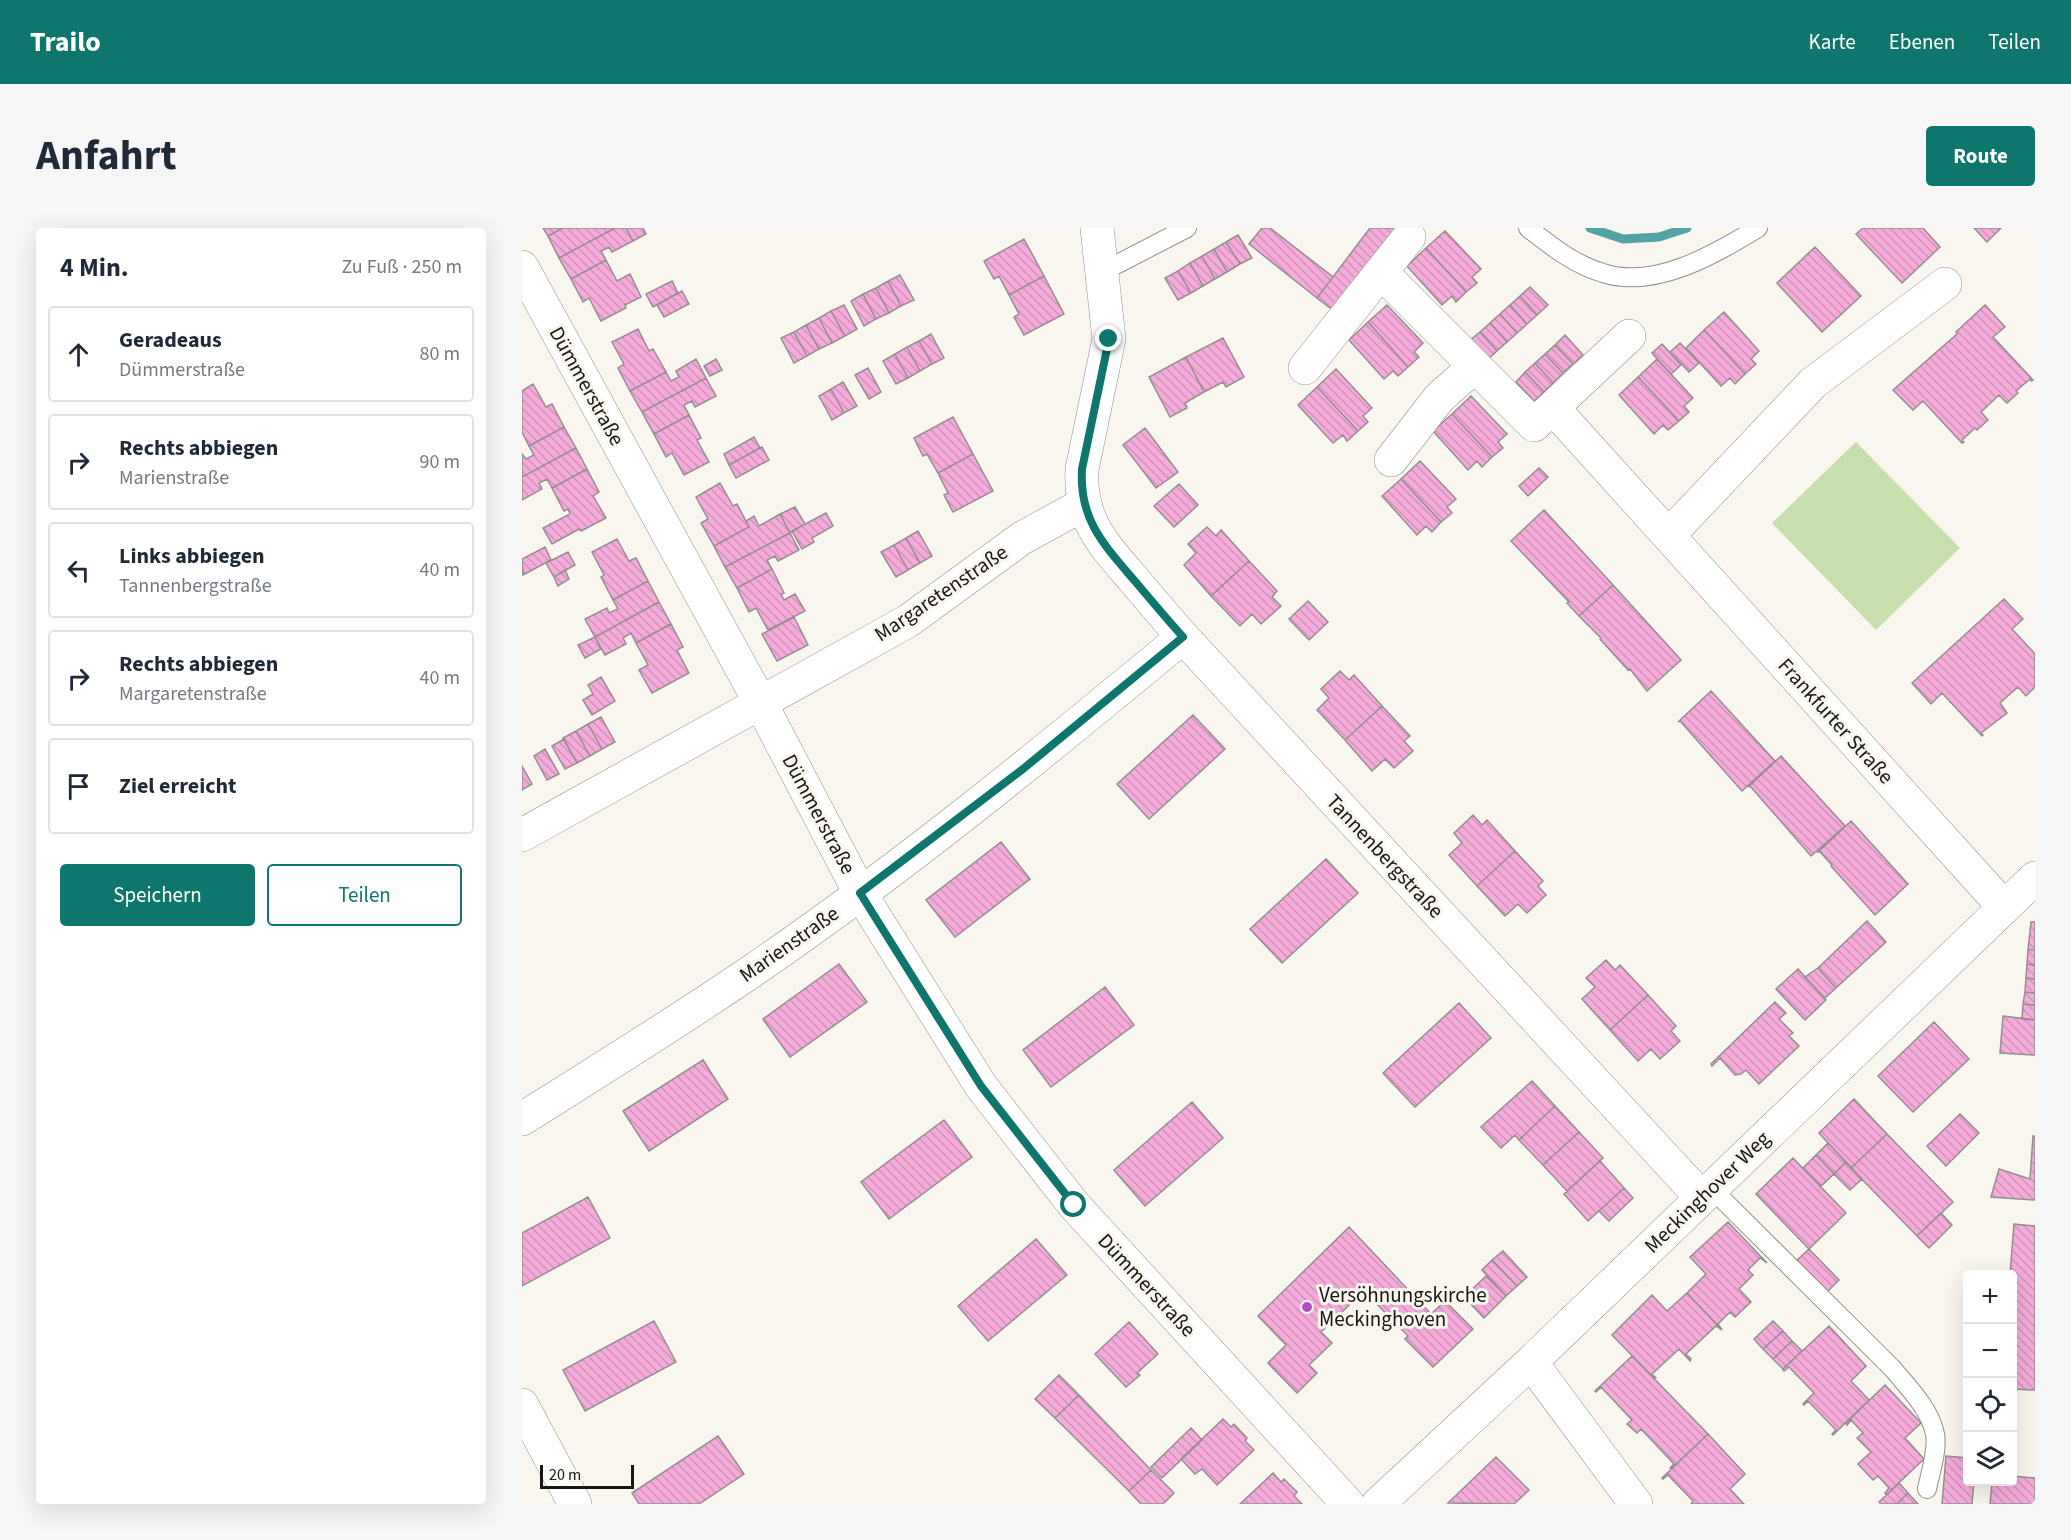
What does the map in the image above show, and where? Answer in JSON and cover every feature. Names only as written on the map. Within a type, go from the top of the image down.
[{"type":"street","points":[[1084,504],[1081,488],[1082,469],[1109,339],[1097,228]]},
{"type":"street","points":[[1305,368],[1409,237]]},
{"type":"street","name":"Dümmerstraße","points":[[522,267],[760,702],[860,893],[981,1086],[1074,1205],[1348,1504]]},
{"type":"street","points":[[1381,272],[1534,425],[1629,336]]},
{"type":"street","points":[[1669,535],[1813,384],[1945,284]]},
{"type":"street","points":[[1391,460],[1439,398],[1474,366]]},
{"type":"street","name":"Frankfurter Straße","points":[[1553,408],[2004,907]]},
{"type":"street","name":"Margaretenstraße","points":[[522,835],[908,621],[1022,538],[1084,504]]},
{"type":"street","name":"Tannenbergstraße","points":[[1084,504],[1092,526],[1104,545],[1183,637],[1706,1192]]},
{"type":"street","name":"Marienstraße","points":[[522,1119],[756,968],[860,893],[1023,769],[1183,637]]},
{"type":"street","name":"Meckinghover Weg","points":[[1378,1504],[1531,1362],[2035,878]]},
{"type":"street","points":[[1531,1362],[1636,1504]]},
{"type":"street","points":[[522,1405],[575,1504]]},
{"type":"lane","points":[[1102,272],[1187,228]]},
{"type":"lane","points":[[1528,228],[1567,257],[1603,274],[1630,277],[1662,274],[1700,261],[1758,228]]},
{"type":"lane","points":[[1706,1192],[1892,1368],[1914,1394],[1935,1435],[1933,1463],[1927,1489]]},
{"type":"green space","points":[[1856,442],[1960,548],[1876,630],[1772,523]]},
{"type":"building","points":[[543,228],[563,228],[548,236]]},
{"type":"building","points":[[563,228],[615,228],[559,258],[548,236]]},
{"type":"building","points":[[615,228],[626,228],[633,241],[612,252],[609,247],[601,251],[606,260],[571,279],[559,258]]},
{"type":"building","points":[[626,228],[643,228],[646,234],[633,241]]},
{"type":"building","points":[[1262,228],[1270,228],[1333,277],[1317,298],[1249,244]]},
{"type":"building","points":[[1370,228],[1404,228],[1337,313],[1317,298]]},
{"type":"building","points":[[1863,228],[1923,228],[1940,247],[1902,283],[1856,234]]},
{"type":"building","points":[[1974,228],[2001,228],[1987,242]]},
{"type":"building","points":[[1445,231],[1481,269],[1472,277],[1477,283],[1466,292],[1426,248]]},
{"type":"building","points":[[1238,235],[1252,258],[1240,264],[1226,242]]},
{"type":"building","points":[[1024,239],[1044,276],[1009,295],[999,276],[994,279],[984,261]]},
{"type":"building","points":[[1226,242],[1240,264],[1227,272],[1214,249]]},
{"type":"building","points":[[1815,247],[1861,296],[1822,332],[1777,283]]},
{"type":"building","points":[[1426,248],[1466,292],[1456,302],[1452,296],[1442,305],[1407,266]]},
{"type":"building","points":[[1214,249],[1227,272],[1215,279],[1202,256]]},
{"type":"building","points":[[1202,256],[1215,279],[1203,286],[1190,263]]},
{"type":"building","points":[[606,260],[617,281],[630,274],[641,297],[601,321],[589,298],[583,302],[571,279]]},
{"type":"building","points":[[1190,263],[1203,286],[1191,293],[1178,271]]},
{"type":"building","points":[[1178,271],[1191,293],[1178,300],[1165,278]]},
{"type":"building","points":[[900,275],[914,300],[901,306],[888,281]]},
{"type":"building","points":[[1044,276],[1064,314],[1024,335],[1014,317],[1019,314],[1009,295]]},
{"type":"building","points":[[672,281],[678,293],[653,307],[646,294]]},
{"type":"building","points":[[888,281],[901,306],[889,313],[876,288]]},
{"type":"building","points":[[1530,287],[1548,305],[1537,315],[1520,296]]},
{"type":"building","points":[[876,288],[889,313],[876,319],[863,294]]},
{"type":"building","points":[[682,291],[689,304],[664,317],[657,305]]},
{"type":"building","points":[[863,294],[876,319],[864,326],[851,301]]},
{"type":"building","points":[[1520,296],[1537,315],[1527,324],[1510,305]]},
{"type":"building","points":[[844,305],[857,329],[845,336],[831,311]]},
{"type":"building","points":[[1387,305],[1423,343],[1414,352],[1419,357],[1408,367],[1368,322]]},
{"type":"building","points":[[1510,305],[1527,324],[1517,333],[1500,314]]},
{"type":"building","points":[[1985,305],[2005,327],[1993,337],[2033,380],[2030,379],[2016,391],[2018,393],[2007,403],[1999,395],[1981,412],[1988,420],[1977,430],[1975,428],[1962,440],[1964,442],[1962,443],[1923,401],[1913,410],[1893,390],[1957,334],[1956,332]]},
{"type":"building","points":[[831,311],[845,336],[832,343],[819,318]]},
{"type":"building","points":[[1724,312],[1759,351],[1751,359],[1756,364],[1745,374],[1704,330]]},
{"type":"building","points":[[1500,314],[1517,333],[1507,342],[1490,323]]},
{"type":"building","points":[[819,318],[832,343],[819,349],[806,325]]},
{"type":"building","points":[[1368,322],[1408,367],[1398,376],[1393,371],[1384,379],[1349,340]]},
{"type":"building","points":[[1490,323],[1507,342],[1497,351],[1480,332]]},
{"type":"building","points":[[806,325],[819,349],[807,356],[794,332]]},
{"type":"building","points":[[638,329],[649,351],[653,349],[666,372],[630,391],[618,368],[624,364],[612,342]]},
{"type":"building","points":[[1704,330],[1745,374],[1735,384],[1730,378],[1721,386],[1686,348]]},
{"type":"building","points":[[794,332],[807,356],[794,363],[781,338]]},
{"type":"building","points":[[1480,332],[1497,351],[1487,360],[1469,341]]},
{"type":"building","points":[[931,334],[944,358],[932,364],[919,341]]},
{"type":"building","points":[[1565,335],[1583,355],[1573,364],[1555,345]]},
{"type":"building","points":[[1223,338],[1244,377],[1226,387],[1223,382],[1204,392],[1186,357]]},
{"type":"building","points":[[919,341],[932,364],[920,371],[907,347]]},
{"type":"building","points":[[1680,343],[1699,363],[1689,372],[1670,352]]},
{"type":"building","points":[[1662,344],[1681,365],[1671,374],[1652,353]]},
{"type":"building","points":[[1555,345],[1573,364],[1563,373],[1545,354]]},
{"type":"building","points":[[907,347],[920,371],[908,378],[895,354]]},
{"type":"building","points":[[895,354],[908,378],[896,384],[883,361]]},
{"type":"building","points":[[1545,354],[1563,373],[1553,383],[1535,363]]},
{"type":"building","points":[[1186,357],[1204,392],[1185,403],[1187,408],[1170,417],[1149,377]]},
{"type":"building","points":[[696,359],[706,378],[642,412],[630,391],[666,372],[671,381],[679,377],[676,371]]},
{"type":"building","points":[[716,359],[722,370],[710,376],[704,366]]},
{"type":"building","points":[[1657,359],[1693,398],[1684,406],[1689,412],[1679,421],[1638,377]]},
{"type":"building","points":[[1535,363],[1553,383],[1544,392],[1525,372]]},
{"type":"building","points":[[868,368],[881,392],[869,399],[855,375]]},
{"type":"building","points":[[1336,369],[1372,408],[1363,416],[1368,422],[1358,431],[1317,387]]},
{"type":"building","points":[[1525,372],[1544,392],[1534,401],[1516,382]]},
{"type":"building","points":[[1638,377],[1679,421],[1668,430],[1663,425],[1654,434],[1619,395]]},
{"type":"building","points":[[706,378],[716,396],[695,407],[692,401],[684,405],[689,415],[654,434],[642,412]]},
{"type":"building","points":[[843,382],[857,406],[844,413],[831,389]]},
{"type":"building","points":[[533,384],[546,407],[552,404],[564,427],[529,446],[522,432],[522,391]]},
{"type":"building","points":[[1317,387],[1358,431],[1347,441],[1343,435],[1333,443],[1298,405]]},
{"type":"building","points":[[831,389],[844,413],[832,420],[819,396]]},
{"type":"building","points":[[1471,396],[1507,434],[1498,442],[1503,448],[1492,457],[1452,414]]},
{"type":"building","points":[[1452,414],[1492,457],[1482,467],[1477,461],[1468,470],[1433,431]]},
{"type":"building","points":[[689,415],[701,438],[697,440],[709,462],[684,475],[672,453],[666,457],[654,434]]},
{"type":"building","points":[[953,417],[973,454],[938,473],[927,454],[923,456],[914,438]]},
{"type":"building","points":[[564,427],[576,448],[522,477],[522,454],[526,459],[534,455],[529,446]]},
{"type":"building","points":[[1145,428],[1178,472],[1156,488],[1123,445]]},
{"type":"building","points":[[754,437],[760,448],[729,465],[724,454]]},
{"type":"building","points":[[762,447],[769,460],[736,478],[729,465]]},
{"type":"building","points":[[576,448],[587,469],[552,488],[547,479],[539,483],[542,489],[522,500],[522,477]]},
{"type":"building","points":[[973,454],[993,491],[953,512],[944,495],[948,493],[938,473]]},
{"type":"building","points":[[1420,461],[1456,499],[1447,507],[1452,513],[1441,522],[1401,479]]},
{"type":"building","points":[[1539,468],[1548,477],[1528,496],[1519,486]]},
{"type":"building","points":[[587,469],[599,492],[593,496],[606,518],[581,531],[579,529],[552,544],[543,528],[570,514],[568,509],[564,511],[552,488]]},
{"type":"building","points":[[1401,479],[1441,522],[1432,532],[1426,526],[1417,535],[1382,496]]},
{"type":"building","points":[[720,483],[733,506],[737,504],[749,527],[714,546],[701,523],[708,519],[696,497]]},
{"type":"building","points":[[1179,484],[1198,505],[1174,527],[1154,506]]},
{"type":"building","points":[[795,507],[805,524],[790,533],[780,514]]},
{"type":"building","points":[[1544,510],[1613,585],[1579,616],[1567,603],[1569,602],[1511,541]]},
{"type":"building","points":[[826,513],[833,526],[812,538],[814,542],[802,549],[792,531]]},
{"type":"building","points":[[780,514],[790,533],[725,567],[714,546],[749,527],[746,521],[754,516],[759,526]]},
{"type":"building","points":[[1207,527],[1216,536],[1221,530],[1249,561],[1211,596],[1184,565],[1196,553],[1188,544]]},
{"type":"building","points":[[918,531],[932,556],[920,563],[906,538]]},
{"type":"building","points":[[790,533],[799,550],[778,561],[775,556],[767,560],[772,569],[737,588],[725,567]]},
{"type":"building","points":[[906,538],[920,563],[908,570],[894,545]]},
{"type":"building","points":[[617,539],[629,561],[636,558],[648,581],[613,600],[592,552]]},
{"type":"building","points":[[894,545],[908,570],[896,577],[881,552]]},
{"type":"building","points":[[545,547],[551,560],[523,575],[522,559]]},
{"type":"building","points":[[568,552],[575,565],[554,577],[546,563]]},
{"type":"building","points":[[1249,561],[1277,591],[1272,597],[1281,606],[1261,624],[1252,614],[1240,626],[1211,596]]},
{"type":"building","points":[[772,569],[784,593],[781,594],[784,600],[795,594],[805,611],[768,630],[756,608],[749,612],[737,588]]},
{"type":"building","points":[[565,570],[569,579],[558,586],[554,577]]},
{"type":"building","points":[[648,581],[659,602],[595,637],[585,619],[607,608],[609,613],[618,609],[613,600]]},
{"type":"building","points":[[1613,585],[1681,660],[1647,691],[1630,669],[1628,670],[1579,616]]},
{"type":"building","points":[[2004,599],[2023,619],[2012,629],[2035,654],[2035,687],[2026,696],[2018,687],[2000,703],[2007,713],[1981,733],[1982,736],[1942,693],[1931,704],[1912,683]]},
{"type":"building","points":[[1308,601],[1328,622],[1309,640],[1289,619]]},
{"type":"building","points":[[659,602],[671,624],[636,643],[631,633],[623,638],[626,644],[605,655],[595,637]]},
{"type":"building","points":[[794,617],[808,645],[777,661],[762,634]]},
{"type":"building","points":[[671,624],[683,647],[677,650],[689,673],[652,693],[639,670],[648,665],[636,643]]},
{"type":"building","points":[[595,637],[601,649],[585,658],[578,645]]},
{"type":"building","points":[[1340,671],[1349,680],[1354,675],[1382,706],[1345,740],[1317,710],[1329,698],[1321,689]]},
{"type":"building","points":[[601,677],[615,701],[592,715],[583,700],[593,694],[588,685]]},
{"type":"building","points":[[1711,691],[1775,761],[1742,791],[1680,721],[1678,722]]},
{"type":"building","points":[[1382,706],[1410,736],[1404,741],[1413,751],[1394,768],[1385,759],[1372,771],[1345,740]]},
{"type":"building","points":[[1193,715],[1225,749],[1149,819],[1117,784]]},
{"type":"building","points":[[601,717],[615,742],[602,749],[588,724]]},
{"type":"building","points":[[588,724],[602,749],[590,756],[576,731]]},
{"type":"building","points":[[576,731],[590,756],[577,763],[563,738]]},
{"type":"building","points":[[564,739],[577,763],[565,769],[552,746]]},
{"type":"building","points":[[545,749],[559,774],[547,780],[534,756]]},
{"type":"building","points":[[1781,756],[1845,826],[1811,856],[1750,786],[1748,787]]},
{"type":"building","points":[[522,766],[532,784],[522,790]]},
{"type":"building","points":[[1473,815],[1482,825],[1487,820],[1515,851],[1477,886],[1449,855],[1462,843],[1454,833]]},
{"type":"building","points":[[1851,821],[1908,884],[1875,915],[1818,852]]},
{"type":"building","points":[[1001,842],[1030,879],[955,937],[926,900]]},
{"type":"building","points":[[1515,851],[1543,881],[1538,886],[1546,895],[1527,913],[1518,904],[1505,916],[1477,886]]},
{"type":"building","points":[[1326,859],[1358,893],[1282,963],[1250,929]]},
{"type":"building","points":[[1867,921],[1886,942],[1836,988],[1818,968]]},
{"type":"building","points":[[2031,922],[2035,922],[2035,950],[2028,950]]},
{"type":"building","points":[[2028,950],[2035,950],[2035,965],[2027,964]]},
{"type":"building","points":[[1606,960],[1615,970],[1620,965],[1648,995],[1610,1030],[1582,999],[1595,987],[1586,978]]},
{"type":"building","points":[[839,964],[867,1002],[790,1057],[763,1019]]},
{"type":"building","points":[[2027,964],[2035,965],[2035,979],[2026,978]]},
{"type":"building","points":[[1818,968],[1836,988],[1825,998],[1805,977]]},
{"type":"building","points":[[1798,969],[1826,1000],[1805,1020],[1776,989]]},
{"type":"building","points":[[2026,978],[2035,979],[2035,993],[2025,992]]},
{"type":"building","points":[[1105,987],[1134,1025],[1051,1087],[1023,1050]]},
{"type":"building","points":[[2025,992],[2035,993],[2035,1005],[2023,1004]]},
{"type":"building","points":[[1648,995],[1676,1026],[1671,1031],[1680,1041],[1660,1059],[1651,1049],[1638,1061],[1610,1030]]},
{"type":"building","points":[[1775,1002],[1786,1013],[1779,1019],[1793,1033],[1789,1036],[1799,1046],[1759,1084],[1746,1070],[1735,1075],[1720,1058],[1712,1066],[1711,1064]]},
{"type":"building","points":[[1459,1003],[1491,1038],[1415,1107],[1383,1073]]},
{"type":"building","points":[[2023,1004],[2035,1005],[2035,1020],[2022,1019]]},
{"type":"building","points":[[2003,1016],[2035,1020],[2035,1055],[2000,1053]]},
{"type":"building","points":[[1934,1022],[1969,1059],[1913,1112],[1878,1076]]},
{"type":"building","points":[[703,1060],[728,1099],[649,1151],[623,1111]]},
{"type":"building","points":[[1532,1081],[1555,1106],[1519,1140],[1515,1135],[1501,1148],[1481,1127]]},
{"type":"building","points":[[1854,1099],[1887,1134],[1851,1168],[1819,1133]]},
{"type":"building","points":[[1192,1102],[1223,1138],[1145,1206],[1114,1170]]},
{"type":"building","points":[[1555,1106],[1579,1132],[1543,1165],[1519,1140]]},
{"type":"building","points":[[1960,1114],[1979,1133],[1946,1166],[1927,1146]]},
{"type":"building","points":[[944,1120],[972,1157],[889,1219],[861,1182]]},
{"type":"building","points":[[1579,1132],[1603,1158],[1567,1191],[1543,1165]]},
{"type":"building","points":[[1887,1134],[1953,1202],[1917,1236],[1851,1168]]},
{"type":"building","points":[[2033,1136],[2035,1136],[2035,1200],[1991,1197],[1999,1169],[2030,1179]]},
{"type":"building","points":[[1828,1143],[1846,1162],[1834,1174],[1816,1155]]},
{"type":"building","points":[[1816,1155],[1834,1174],[1821,1186],[1803,1168]]},
{"type":"building","points":[[1793,1158],[1846,1213],[1809,1249],[1756,1194]]},
{"type":"building","points":[[1600,1161],[1624,1188],[1588,1221],[1564,1194]]},
{"type":"building","points":[[1846,1162],[1862,1179],[1850,1190],[1834,1174]]},
{"type":"building","points":[[1624,1188],[1633,1198],[1609,1221],[1599,1211]]},
{"type":"building","points":[[588,1197],[610,1238],[522,1286],[522,1233]]},
{"type":"building","points":[[1941,1213],[1952,1225],[1929,1248],[1917,1236]]},
{"type":"building","points":[[1728,1222],[1767,1263],[1760,1258],[1748,1270],[1753,1275],[1739,1289],[1751,1302],[1735,1317],[1730,1312],[1718,1324],[1722,1330],[1687,1293],[1706,1274],[1690,1257]]},
{"type":"building","points":[[2014,1224],[2035,1226],[2035,1390],[2017,1389],[2017,1270],[2010,1270]]},
{"type":"building","name":"Versöhnungskirche Meckinghoven","points":[[1349,1227],[1431,1314],[1445,1301],[1473,1329],[1433,1367],[1405,1339],[1408,1336],[1364,1291],[1321,1332],[1332,1343],[1309,1365],[1317,1373],[1297,1393],[1268,1363],[1286,1345],[1258,1316]]},
{"type":"building","points":[[1036,1239],[1067,1275],[988,1341],[958,1306]]},
{"type":"building","points":[[1809,1249],[1839,1280],[1826,1293],[1795,1262]]},
{"type":"building","points":[[1503,1251],[1527,1277],[1517,1286],[1492,1260]]},
{"type":"building","points":[[1492,1260],[1517,1286],[1506,1296],[1482,1270]]},
{"type":"building","points":[[1486,1276],[1506,1296],[1484,1318],[1464,1297]]},
{"type":"building","points":[[1687,1293],[1722,1330],[1716,1326],[1686,1354],[1691,1359],[1690,1361],[1679,1349],[1652,1374],[1655,1379],[1612,1335],[1652,1295],[1667,1311]]},
{"type":"building","points":[[654,1321],[676,1362],[585,1411],[563,1370]]},
{"type":"building","points":[[1773,1321],[1783,1331],[1763,1349],[1754,1339]]},
{"type":"building","points":[[1129,1322],[1158,1354],[1137,1373],[1140,1375],[1126,1387],[1095,1354]]},
{"type":"building","points":[[1829,1326],[1866,1366],[1851,1381],[1869,1400],[1833,1435],[1836,1430],[1808,1401],[1803,1404],[1814,1393],[1789,1367],[1784,1371],[1783,1369]]},
{"type":"building","points":[[1783,1331],[1792,1341],[1773,1359],[1763,1349]]},
{"type":"building","points":[[1792,1341],[1802,1351],[1783,1369],[1773,1359]]},
{"type":"building","points":[[1632,1356],[1708,1434],[1671,1469],[1674,1464],[1641,1429],[1637,1433],[1627,1424],[1632,1420],[1601,1387],[1595,1391]]},
{"type":"building","points":[[1059,1375],[1079,1395],[1055,1418],[1035,1399]]},
{"type":"building","points":[[1885,1385],[1921,1423],[1905,1438],[1924,1459],[1886,1495],[1889,1488],[1878,1476],[1873,1480],[1858,1464],[1871,1452],[1857,1438],[1863,1433],[1851,1420],[1847,1425],[1846,1423]]},
{"type":"building","points":[[1079,1395],[1151,1470],[1129,1491],[1055,1418]]},
{"type":"building","points":[[1223,1419],[1231,1427],[1234,1424],[1254,1450],[1217,1485],[1202,1469],[1195,1474],[1181,1459]]},
{"type":"building","points":[[1191,1428],[1202,1440],[1162,1478],[1151,1467]]},
{"type":"building","points":[[1708,1434],[1745,1474],[1730,1489],[1744,1504],[1691,1504],[1693,1501],[1668,1475],[1662,1478]]},
{"type":"building","points":[[718,1436],[744,1474],[699,1504],[639,1504],[632,1493]]},
{"type":"building","points":[[1946,1456],[1963,1458],[1963,1486],[1974,1486],[1972,1504],[1942,1504]]},
{"type":"building","points":[[1496,1457],[1529,1490],[1514,1504],[1448,1503]]},
{"type":"building","points":[[1151,1470],[1174,1493],[1163,1504],[1141,1504],[1129,1491]]},
{"type":"building","points":[[1273,1473],[1281,1482],[1284,1479],[1297,1492],[1294,1496],[1302,1504],[1240,1504]]},
{"type":"building","points":[[2017,1476],[2035,1478],[2035,1504],[1990,1504],[1992,1486],[2017,1486]]},
{"type":"building","points":[[1899,1483],[1908,1493],[1897,1504],[1881,1504],[1879,1502]]},
{"type":"building","points":[[1908,1493],[1918,1504],[1897,1504]]},
{"type":"waterway","points":[[1590,228],[1623,239],[1659,237],[1687,228]]},
{"type":"place","name":"Versöhnungskirche Meckinghoven","points":[[1307,1307]]},
{"type":"route","points":[[1074,1205],[981,1086],[860,893],[1023,769],[1183,637],[1104,545],[1092,526],[1084,504],[1081,488],[1082,469],[1109,339]]}]
